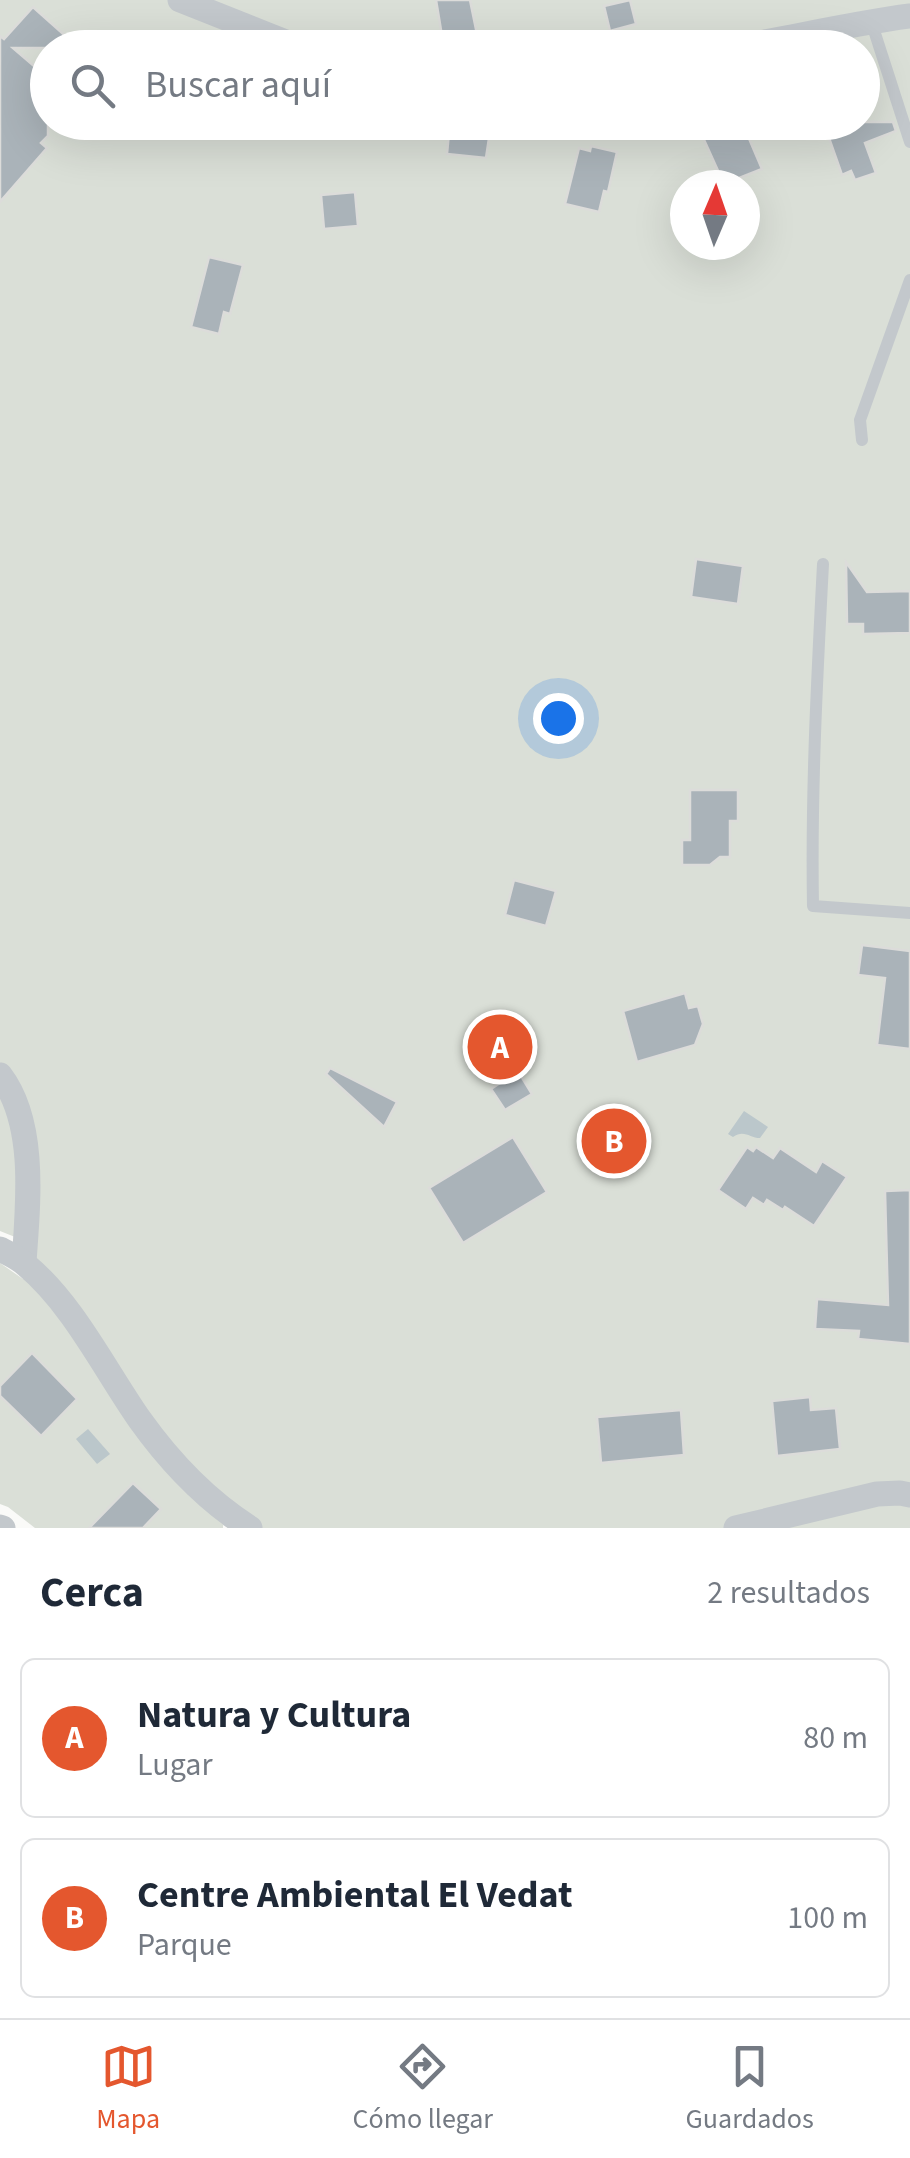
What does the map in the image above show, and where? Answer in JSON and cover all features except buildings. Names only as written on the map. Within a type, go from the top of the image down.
[{"type":"street","points":[[180,0],[256,30]]},
{"type":"street","points":[[828,30],[910,16]]},
{"type":"street","points":[[0,1075],[21,1116],[25,1143],[28,1214],[24,1262]]},
{"type":"street","points":[[0,1249],[24,1262],[55,1292],[143,1424],[196,1487],[250,1528]]},
{"type":"street","points":[[736,1528],[877,1494],[910,1496]]},
{"type":"lane","points":[[870,21],[873,30]]},
{"type":"lane","points":[[880,51],[910,142]]},
{"type":"lane","points":[[862,440],[860,420],[910,280]]},
{"type":"lane","points":[[824,564],[815,716],[813,906],[910,913]]},
{"type":"shaded area","points":[[0,0],[910,0],[910,1528],[35,1528],[0,1504],[0,1263],[23,1279],[15,1237],[0,1231]]},
{"type":"shaded area","points":[[744,1111],[768,1127],[760,1138],[728,1134]]},
{"type":"shaded area","points":[[88,1429],[110,1454],[97,1464],[76,1439]]},
{"type":"place","name":"Natura y Cultura","points":[[500,1047]]},
{"type":"place","name":"Centre Ambiental El Vedat","points":[[614,1141]]}]
